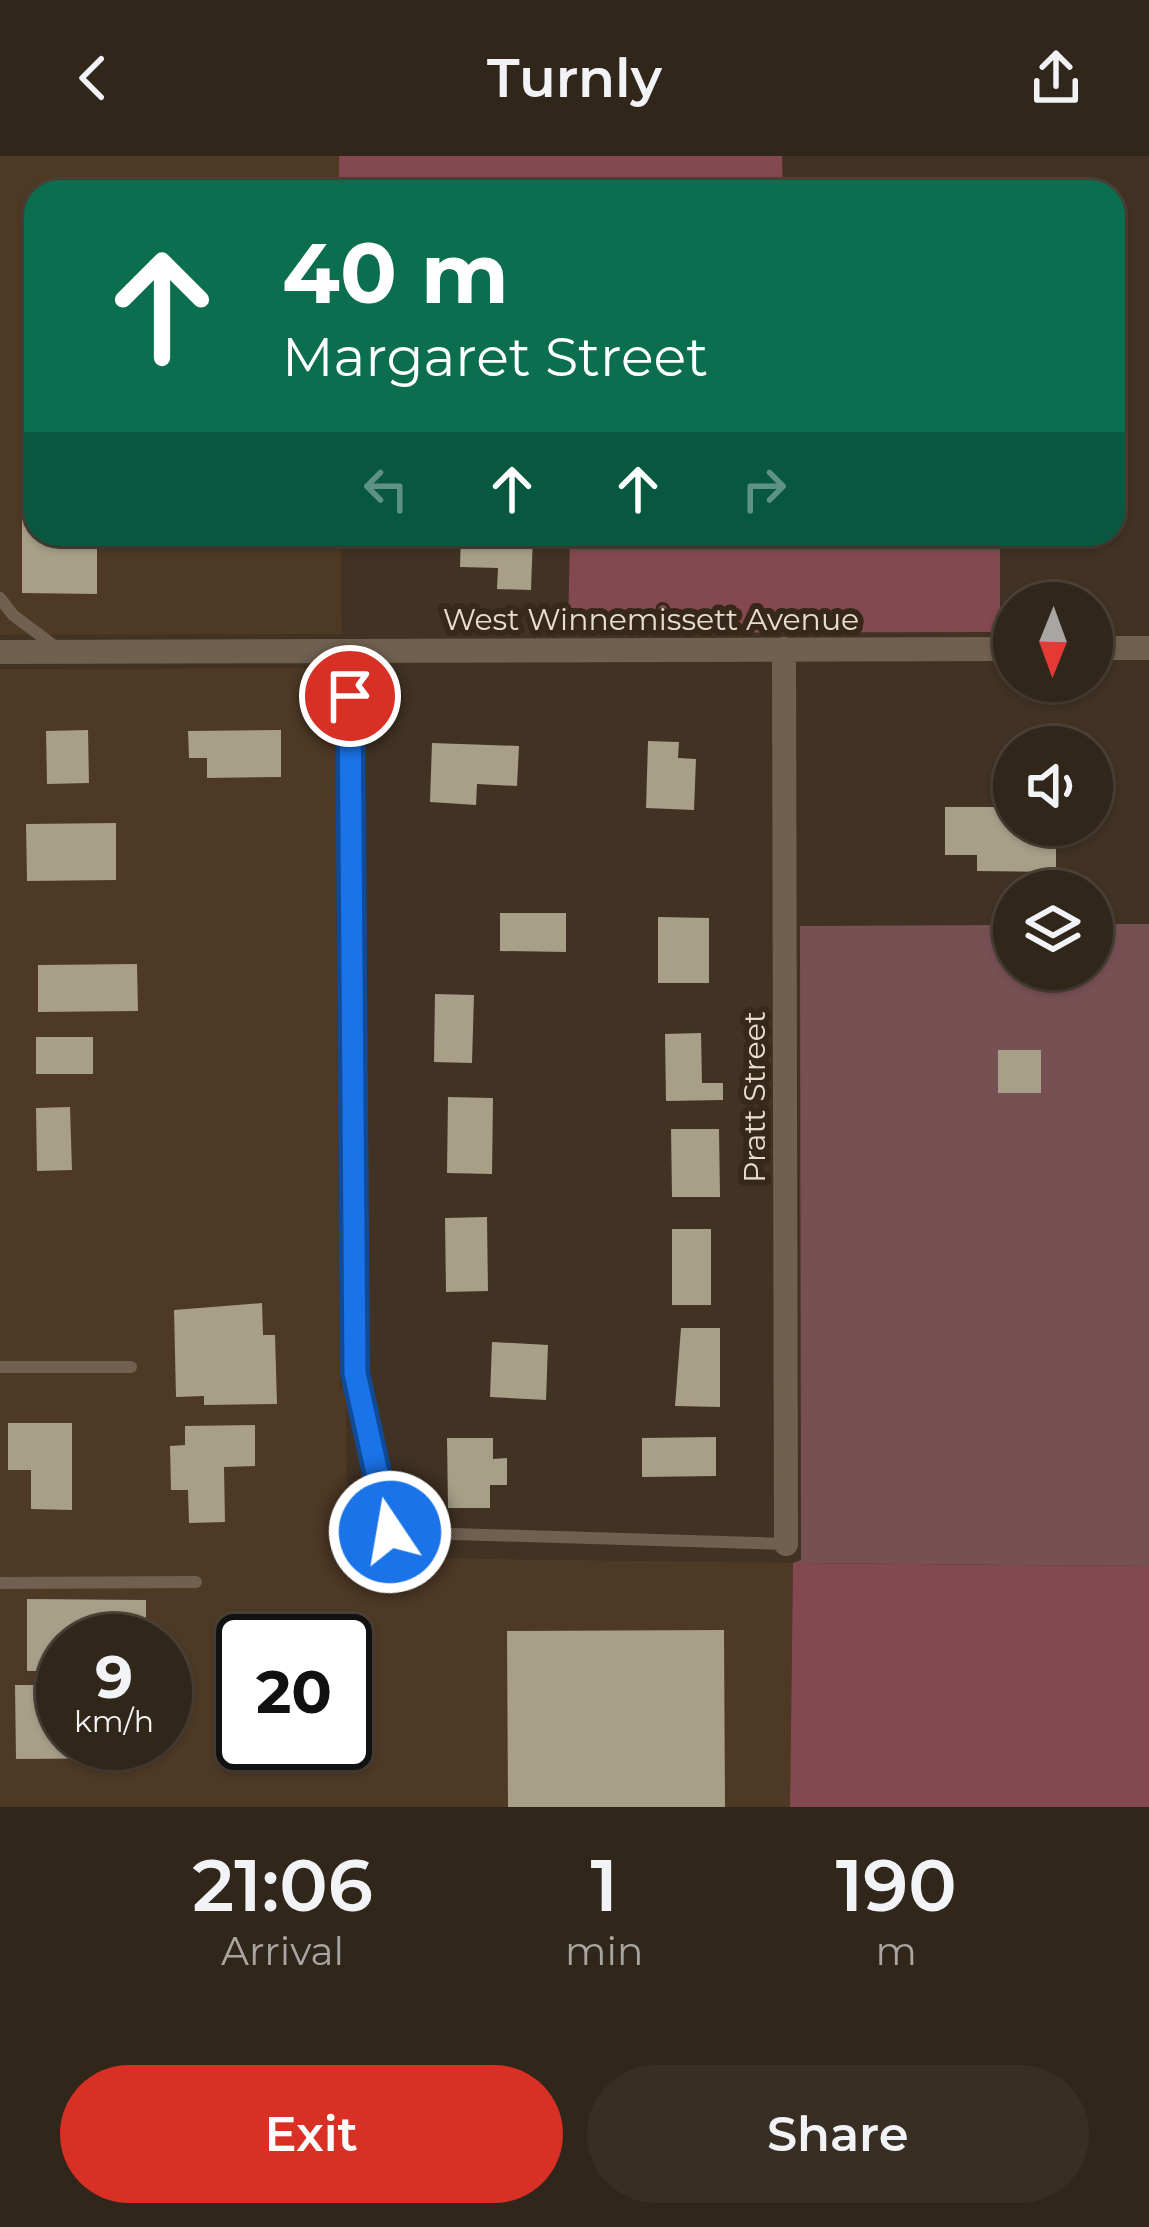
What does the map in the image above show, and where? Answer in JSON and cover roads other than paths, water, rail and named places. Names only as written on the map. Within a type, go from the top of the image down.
[{"type":"street","points":[[1113,648],[1149,648]]},
{"type":"street","name":"Pratt Street","points":[[784,649],[786,1544]]},
{"type":"street","name":"West Winnemissett Avenue","points":[[0,652],[993,649]]},
{"type":"street","points":[[350,651],[355,1373]]},
{"type":"lane","points":[[0,598],[13,615],[62,652]]},
{"type":"lane","points":[[0,1367],[131,1367]]},
{"type":"lane","points":[[355,1373],[390,1532],[786,1544]]},
{"type":"lane","points":[[0,1583],[196,1582]]}]
